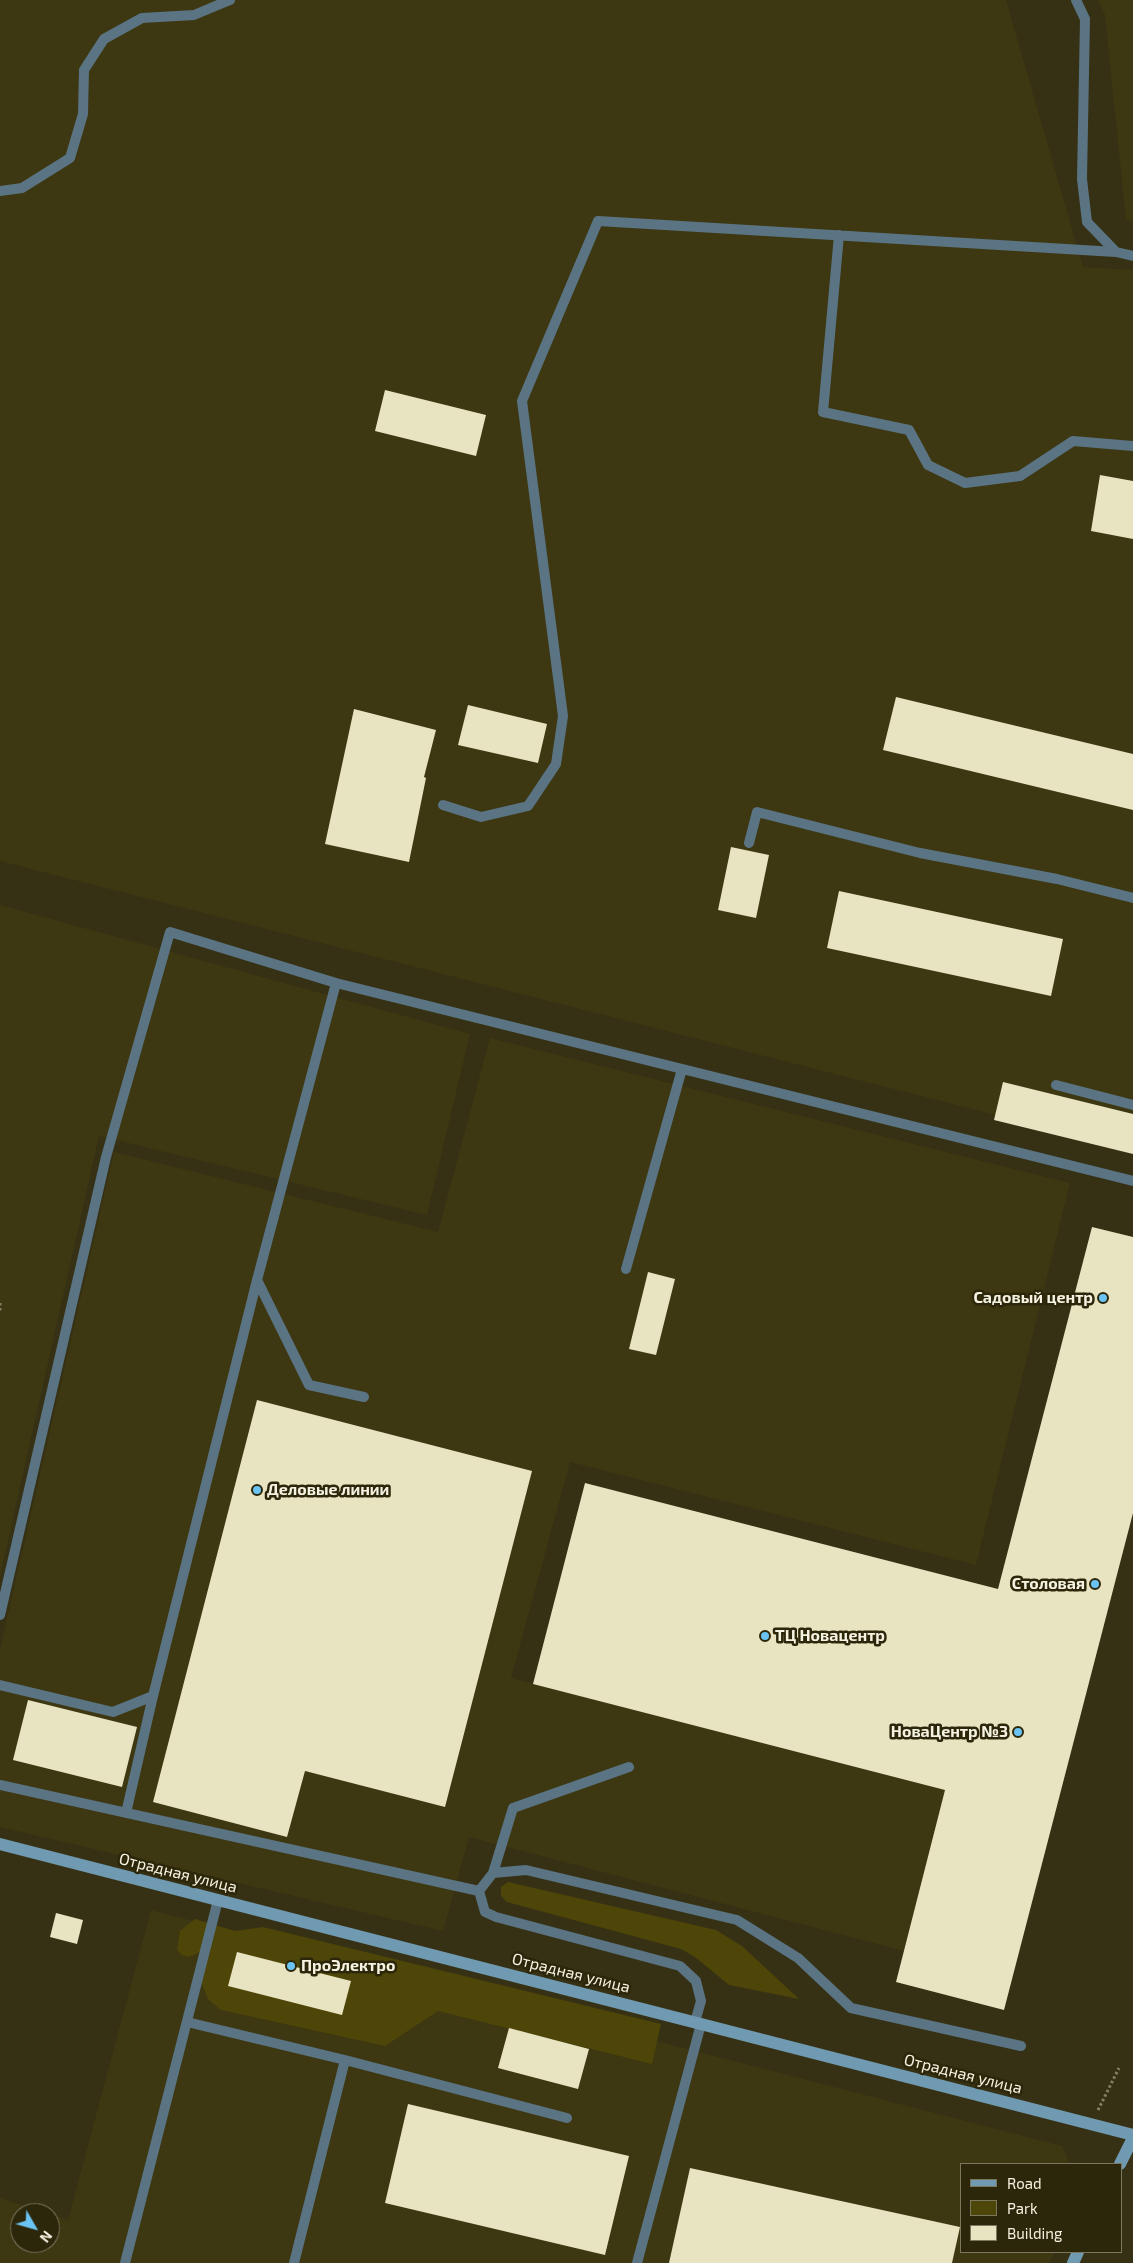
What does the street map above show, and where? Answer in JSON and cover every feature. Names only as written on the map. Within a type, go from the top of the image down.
[{"type":"main road","name":"Отрадная улица","points":[[0,1844],[1133,2136]]},
{"type":"main road","points":[[1120,2163],[1133,2136]]},
{"type":"lane","points":[[0,191],[22,188],[70,158],[83,114],[84,70],[104,39],[142,18],[194,15],[230,0]]},
{"type":"lane","points":[[1076,0],[1085,19],[1082,180],[1087,222],[1116,252]]},
{"type":"lane","points":[[443,805],[481,817],[528,806],[556,764],[563,716],[522,401],[598,220],[1116,252],[1133,256]]},
{"type":"lane","points":[[840,235],[823,412],[909,430],[928,465],[965,483],[1020,476],[1073,441],[1133,446]]},
{"type":"lane","points":[[749,843],[757,812],[920,853],[1057,879],[1133,898]]},
{"type":"lane","points":[[0,1616],[106,1157],[170,932],[336,983],[1133,1181]]},
{"type":"lane","points":[[126,1813],[153,1696],[257,1280],[336,983]]},
{"type":"lane","points":[[626,1269],[682,1069]]},
{"type":"lane","points":[[1056,1086],[1133,1105]]},
{"type":"lane","points":[[257,1280],[309,1384],[364,1397]]},
{"type":"lane","points":[[0,1685],[113,1712],[153,1696]]},
{"type":"lane","points":[[479,1891],[492,1873],[513,1808],[628,1767]]},
{"type":"lane","points":[[0,1785],[479,1891]]},
{"type":"lane","points":[[492,1873],[526,1870],[737,1920],[798,1958],[851,2008],[1021,2046]]},
{"type":"lane","points":[[479,1891],[485,1912],[496,1918],[680,1966],[696,1981],[701,2001],[698,2023],[636,2263]]},
{"type":"lane","points":[[125,2263],[218,1900]]},
{"type":"lane","points":[[187,2022],[345,2060],[567,2118]]},
{"type":"lane","points":[[294,2263],[345,2060]]},
{"type":"path","points":[[0,1303],[0,1311]]},
{"type":"path","points":[[1091,2124],[1119,2068]]},
{"type":"shaded area","points":[[0,0],[1006,0],[1083,267],[1133,270],[1133,1150],[0,861]]},
{"type":"shaded area","points":[[1098,0],[1133,0],[1133,221],[1126,220],[1105,15]]},
{"type":"shaded area","points":[[0,905],[470,1034],[427,1215],[99,1136],[0,1576]]},
{"type":"shaded area","points":[[490,1038],[1070,1183],[976,1565],[570,1462],[511,1678],[945,1790],[904,1951],[469,1837],[443,1931],[0,1827],[0,1649],[114,1152],[438,1232]]},
{"type":"shaded area","points":[[151,1910],[1062,2146],[1070,2163],[960,2163],[960,2253],[1054,2253],[1049,2263],[0,2263],[0,2198],[15,2203],[10,2203],[10,2253],[60,2253],[60,2217],[68,2220]]},
{"type":"green space","points":[[508,1882],[716,1930],[742,1946],[799,1999],[729,1985],[695,1957],[681,1949],[507,1902],[501,1896],[501,1887]]},
{"type":"green space","points":[[195,1919],[235,1931],[263,1927],[661,2024],[652,2064],[438,2011],[385,2046],[221,2010],[208,1999],[200,1979],[210,1952],[207,1949],[189,1957],[182,1955],[177,1950],[180,1931]]},
{"type":"building","points":[[385,390],[486,415],[476,456],[375,431]]},
{"type":"building","points":[[1100,475],[1133,481],[1133,539],[1091,531]]},
{"type":"building","points":[[896,697],[1133,754],[1133,810],[883,750]]},
{"type":"building","points":[[468,705],[547,724],[538,763],[458,745]]},
{"type":"building","points":[[354,709],[436,730],[424,777],[426,778],[409,862],[325,844]]},
{"type":"building","points":[[731,847],[769,855],[756,918],[718,910]]},
{"type":"building","points":[[839,891],[1063,939],[1051,996],[827,948]]},
{"type":"building","points":[[1003,1082],[1133,1114],[1133,1154],[994,1120]]},
{"type":"building","points":[[1092,1227],[1133,1237],[1133,1513],[1004,2010],[896,1982],[945,1790],[533,1684],[585,1483],[998,1589]]},
{"type":"building","points":[[648,1272],[675,1279],[656,1355],[629,1349]]},
{"type":"building","points":[[257,1400],[532,1471],[445,1807],[305,1771],[287,1837],[153,1802]]},
{"type":"building","points":[[28,1700],[137,1727],[122,1787],[13,1760]]},
{"type":"building","points":[[56,1913],[83,1920],[77,1944],[50,1937]]},
{"type":"building","points":[[237,1952],[351,1981],[342,2015],[228,1986]]},
{"type":"building","points":[[509,2028],[589,2049],[578,2089],[498,2068]]},
{"type":"building","points":[[408,2104],[629,2156],[605,2255],[385,2203]]},
{"type":"building","points":[[690,2168],[960,2227],[952,2263],[669,2263]]},
{"type":"place","name":"Садовый центр","points":[[1103,1298]]},
{"type":"place","name":"Деловые линии","points":[[257,1490]]},
{"type":"place","name":"Столовая","points":[[1095,1584]]},
{"type":"place","name":"ТЦ Новацентр","points":[[765,1636]]},
{"type":"place","name":"НоваЦентр №3","points":[[1018,1732]]},
{"type":"place","name":"ПроЭлектро","points":[[291,1966]]}]
